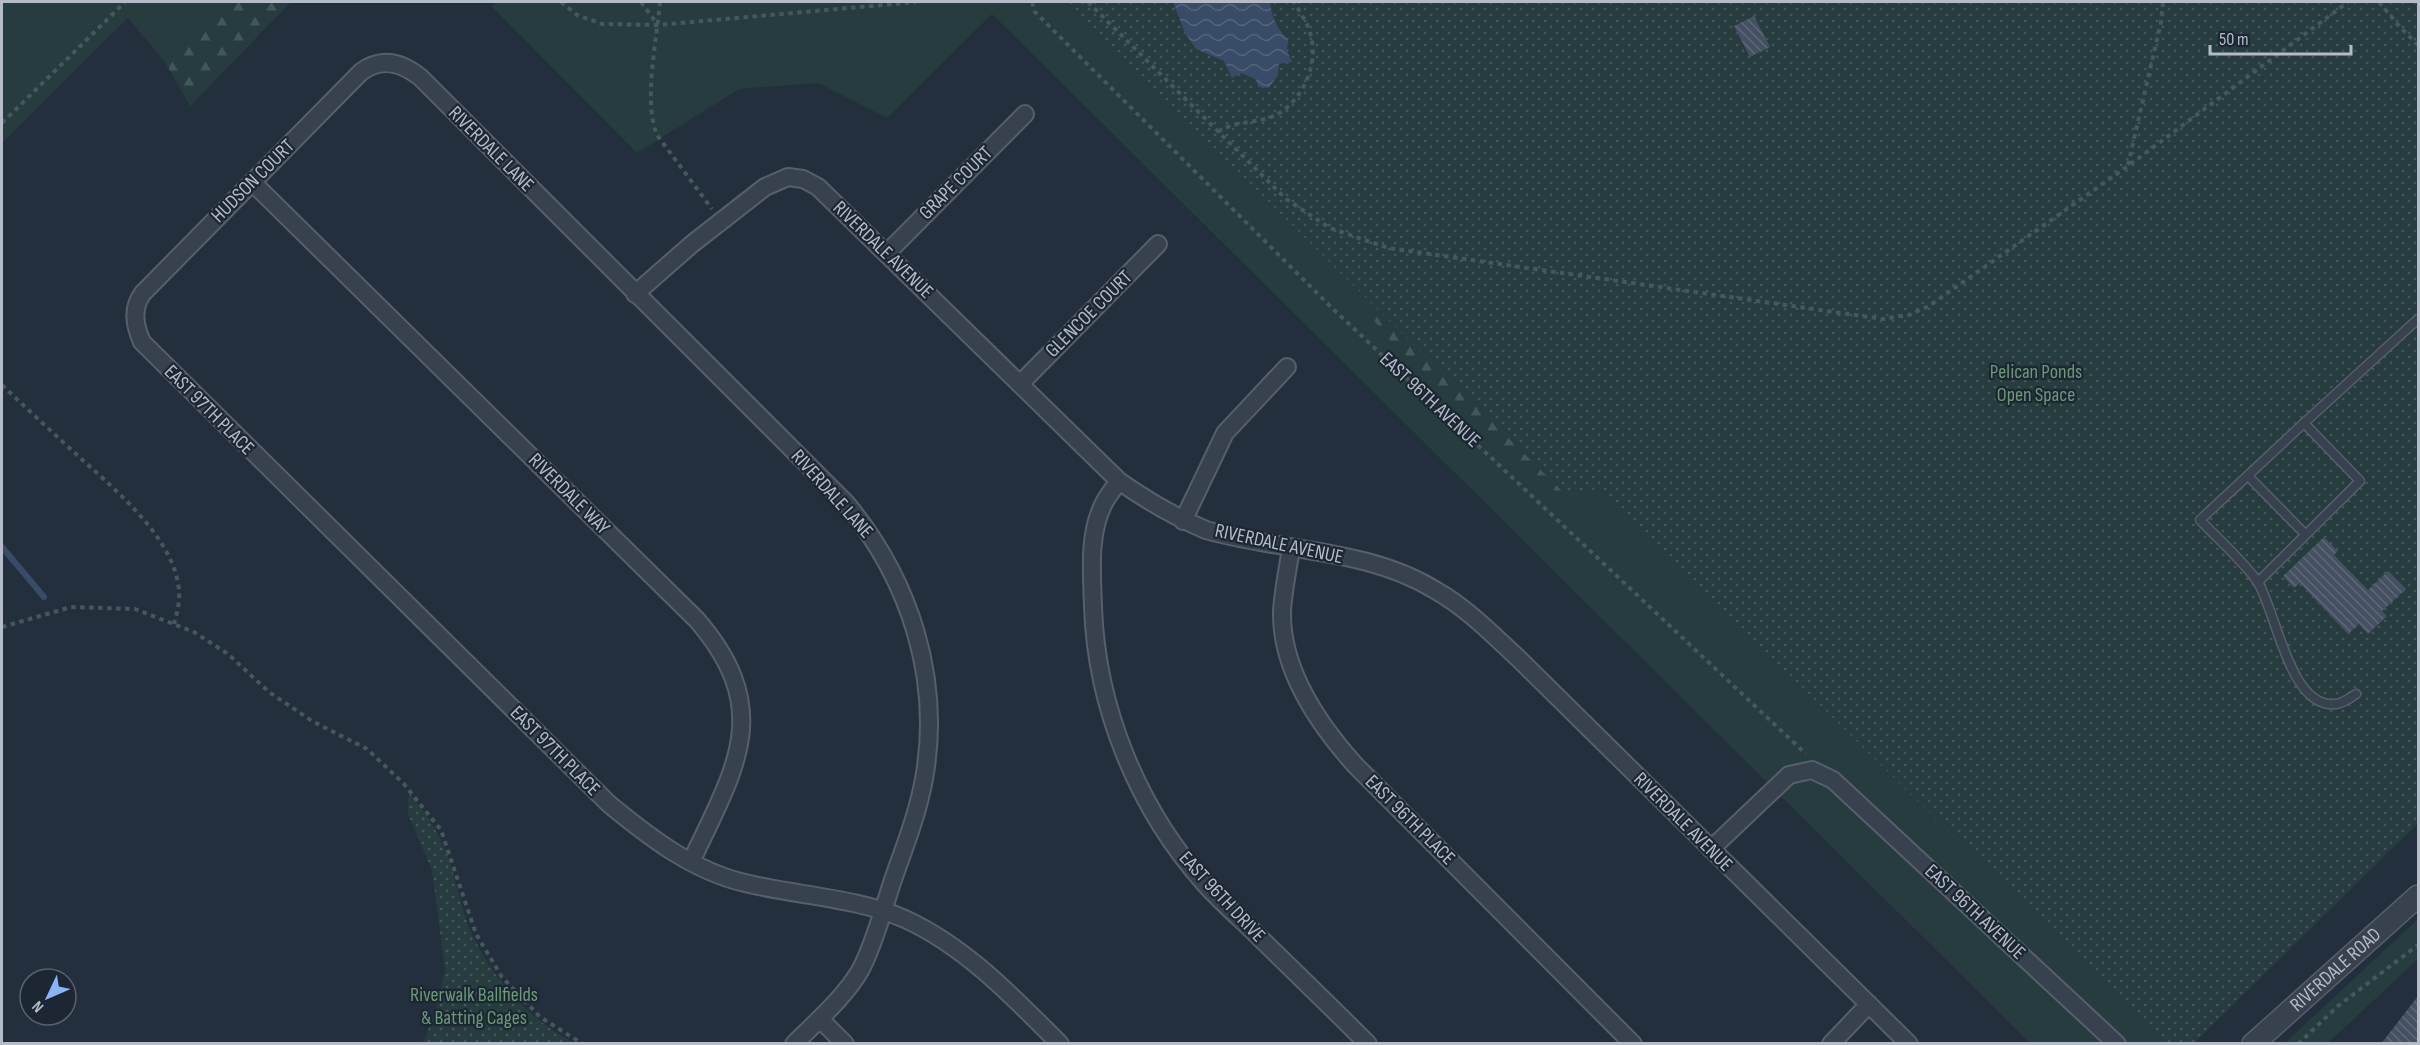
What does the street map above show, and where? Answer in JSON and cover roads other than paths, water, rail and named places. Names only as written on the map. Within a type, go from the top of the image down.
[{"type":"street","name":"HUDSON COURT","points":[[136,327],[138,300],[143,294],[361,72],[376,62],[397,64]]},
{"type":"street","name":"RIVERDALE LANE","points":[[397,64],[410,69],[420,77],[846,503],[866,528],[887,561],[906,599],[917,632],[926,678],[929,738],[916,813],[869,951],[861,968],[853,982],[794,1044]]},
{"type":"street","name":"GRAPE COURT","points":[[886,253],[1025,114]]},
{"type":"street","name":"RIVERDALE AVENUE","points":[[635,294],[692,244],[765,187],[788,177],[795,177],[818,187],[1119,481],[1183,520],[1223,535],[1320,552],[1372,564],[1434,589],[1456,604],[1520,660],[1909,1044]]},
{"type":"street","name":"RIVERDALE WAY","points":[[252,182],[697,620],[721,650],[736,683],[741,702],[741,744],[732,774],[691,862]]},
{"type":"street","name":"GLENCOE COURT","points":[[1020,384],[1158,244]]},
{"type":"street","name":"EAST 97TH PLACE","points":[[136,327],[148,351],[609,804],[663,846],[691,862],[743,883],[842,899],[882,911],[926,930],[969,958],[1006,990],[1060,1044]]},
{"type":"street","points":[[1183,520],[1225,433],[1287,367]]},
{"type":"street","name":"EAST 96TH DRIVE","points":[[1119,481],[1104,503],[1098,519],[1093,545],[1092,578],[1098,654],[1108,705],[1126,758],[1150,807],[1168,836],[1205,885],[1368,1044]]},
{"type":"street","name":"EAST 96TH PLACE","points":[[1292,548],[1282,611],[1287,653],[1303,690],[1331,738],[1356,766],[1634,1044]]},
{"type":"street","name":"EAST 96TH AVENUE","points":[[1711,849],[1789,775],[1812,770],[1833,780],[2117,1044]]},
{"type":"street","name":"RIVERDALE ROAD","points":[[2253,1044],[2418,896]]},
{"type":"street","points":[[1831,1044],[1869,1004]]},
{"type":"street","points":[[820,1019],[845,1044]]},
{"type":"lane","points":[[2356,694],[2337,705],[2324,704],[2300,682],[2287,658],[2258,582],[2200,520],[2418,319]]},
{"type":"lane","points":[[2258,582],[2360,481],[2304,423]]},
{"type":"lane","points":[[2248,476],[2305,534]]},
{"type":"water","points":[[1173,2],[1270,2],[1276,23],[1288,40],[1287,51],[1292,62],[1279,64],[1278,75],[1269,88],[1258,87],[1257,80],[1241,73],[1232,78],[1224,61],[1196,49],[1185,33]]},
{"type":"waterway","points":[[2,547],[44,597]]},
{"type":"park label","name":"Pelican Ponds Open Space","points":[[2036,384]]},
{"type":"park label","name":"Riverwalk Ballfields & Batting Cages","points":[[474,1006]]}]
